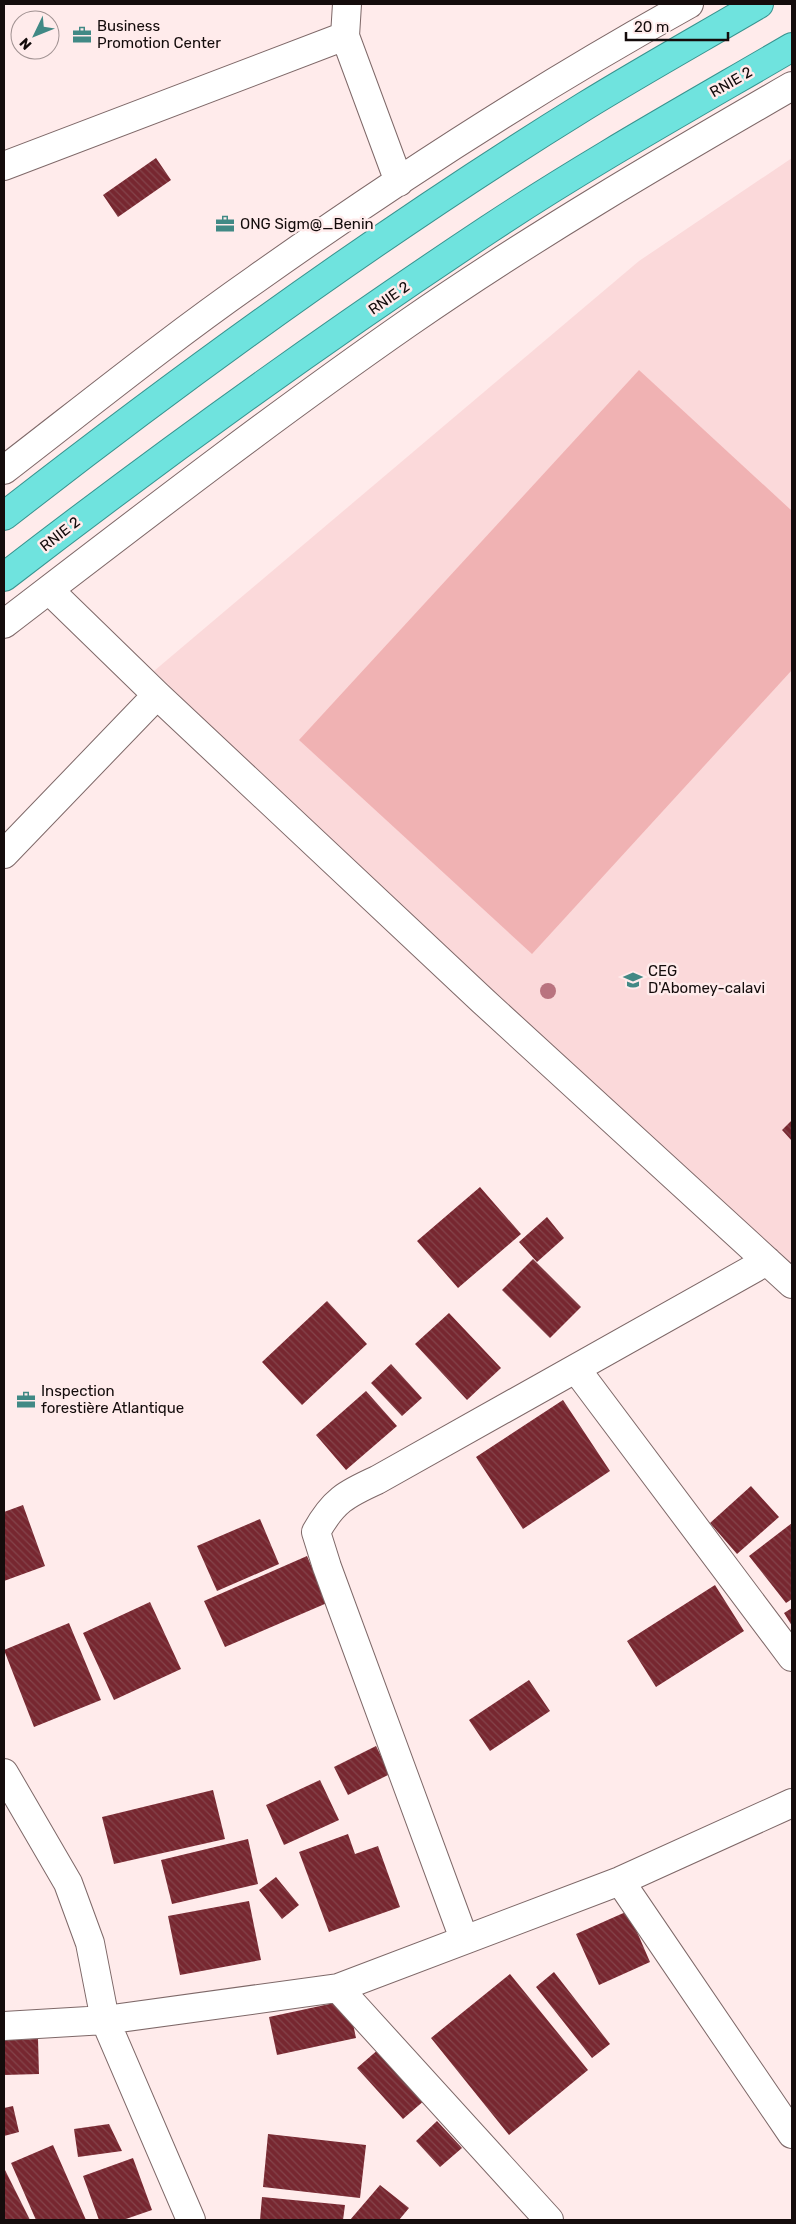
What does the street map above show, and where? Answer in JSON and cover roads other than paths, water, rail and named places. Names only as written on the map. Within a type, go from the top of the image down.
[{"type":"highway","points":[[4,516],[138,412],[431,206],[585,106],[759,4]]},
{"type":"highway","name":"RNIE 2","points":[[4,577],[82,516],[236,404],[490,228],[658,125],[792,47]]},
{"type":"street","points":[[347,4],[345,36],[399,182]]},
{"type":"street","points":[[4,470],[256,279],[399,182],[550,86],[689,4]]},
{"type":"street","points":[[4,166],[345,36]]},
{"type":"street","points":[[4,624],[263,428],[409,322],[603,197],[792,86]]},
{"type":"street","points":[[49,590],[157,695],[483,1001],[792,1284]]},
{"type":"street","points":[[4,854],[157,695]]},
{"type":"street","points":[[464,1939],[326,1567],[316,1532],[326,1513],[347,1494],[377,1480],[767,1261]]},
{"type":"street","points":[[576,1369],[792,1657]]},
{"type":"street","points":[[4,1773],[68,1883],[90,1943],[105,2020],[191,2220]]},
{"type":"street","points":[[4,2026],[105,2020],[338,1988],[620,1880],[792,1803]]},
{"type":"street","points":[[620,1880],[792,2134]]},
{"type":"street","points":[[338,1988],[549,2220]]},
{"type":"place","name":"Business Promotion Center","points":[[82,35]]},
{"type":"place","name":"ONG Sigm@_Benin","points":[[225,224]]},
{"type":"place","name":"CEG D'Abomey-calavi","points":[[633,980]]},
{"type":"place","name":"Inspection forestière Atlantique","points":[[26,1400]]}]
